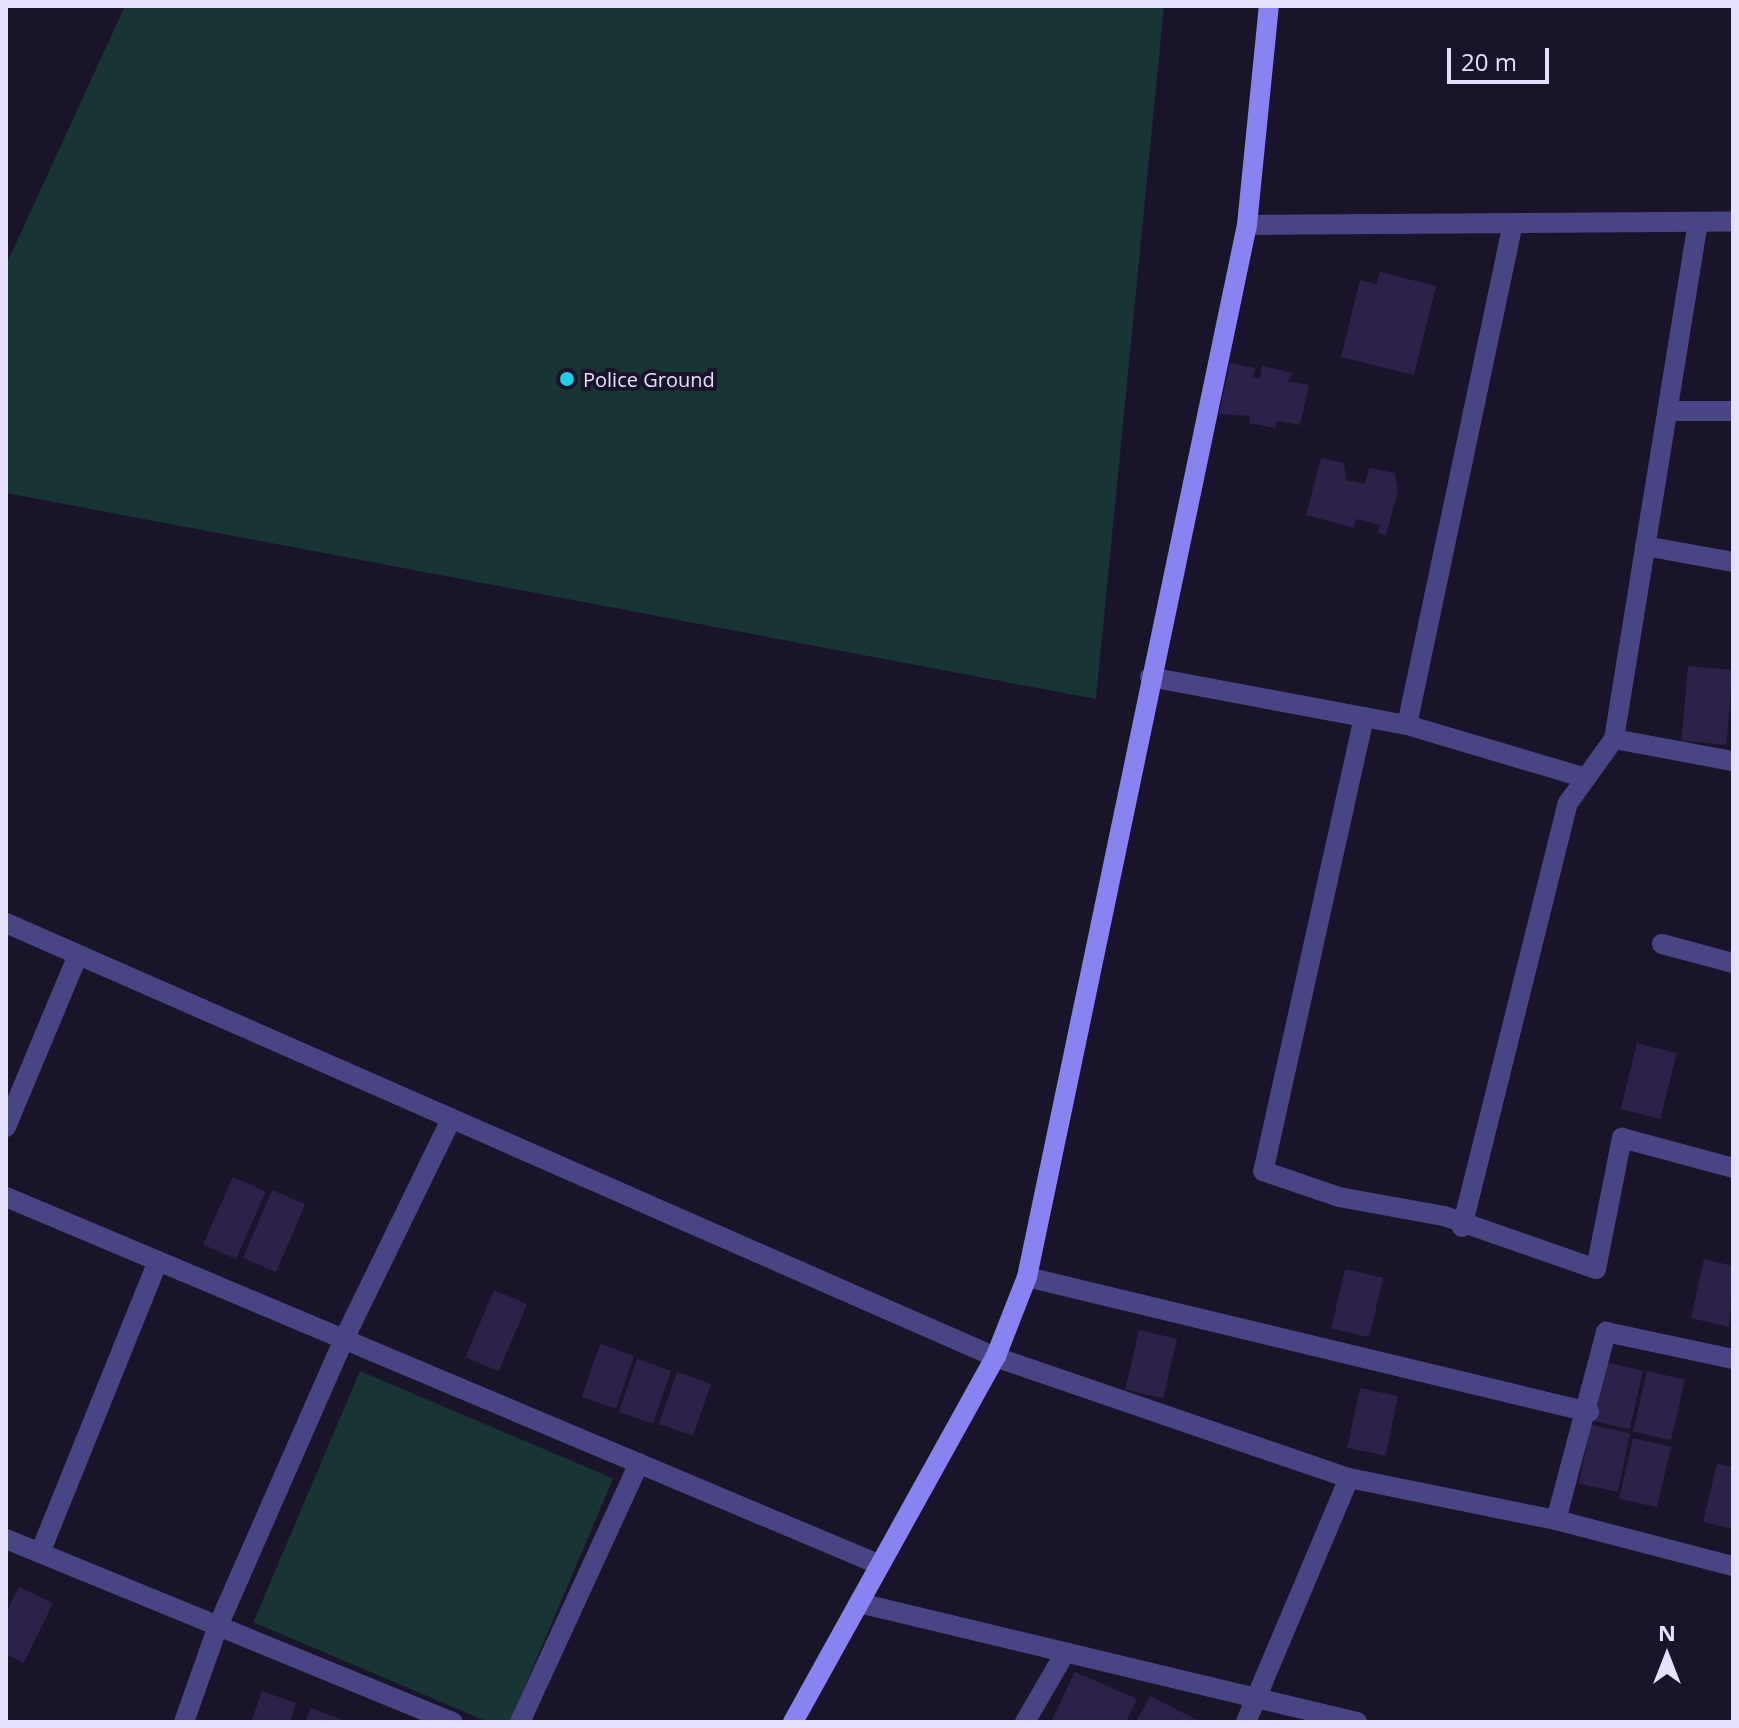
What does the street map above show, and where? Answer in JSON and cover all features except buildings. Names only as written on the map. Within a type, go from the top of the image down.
[{"type":"street","points":[[793,1722],[995,1357],[1027,1277],[1150,677],[1247,225],[1269,6]]},
{"type":"street","points":[[1462,1227],[1568,803],[1614,739],[1698,222]]},
{"type":"street","points":[[1247,225],[1733,222]]},
{"type":"street","points":[[1407,725],[1513,223]]},
{"type":"street","points":[[1667,411],[1733,411]]},
{"type":"street","points":[[1645,546],[1733,562]]},
{"type":"street","points":[[1150,677],[1407,725],[1586,778]]},
{"type":"street","points":[[1364,717],[1263,1171],[1339,1197],[1444,1216],[1462,1227],[1596,1269],[1622,1138],[1733,1168]]},
{"type":"street","points":[[1614,739],[1733,761]]},
{"type":"street","points":[[6,923],[77,957],[995,1357],[1349,1478],[1556,1520],[1733,1566]]},
{"type":"street","points":[[1662,944],[1733,963]]},
{"type":"street","points":[[6,1127],[77,957]]},
{"type":"street","points":[[184,1722],[218,1626],[344,1339],[451,1120]]},
{"type":"street","points":[[6,1197],[880,1565]]},
{"type":"street","points":[[40,1553],[158,1261]]},
{"type":"street","points":[[1027,1277],[1589,1412]]},
{"type":"street","points":[[1556,1520],[1589,1412],[1606,1332],[1733,1359]]},
{"type":"street","points":[[520,1722],[639,1463]]},
{"type":"street","points":[[1246,1722],[1349,1478]]},
{"type":"street","points":[[6,1539],[453,1722]]},
{"type":"street","points":[[859,1603],[1357,1722]]},
{"type":"street","points":[[1025,1722],[1065,1653]]},
{"type":"green space","name":"Police Ground","points":[[125,6],[1164,6],[1096,699],[6,493],[6,265]]},
{"type":"green space","points":[[360,1371],[613,1478],[510,1722],[488,1722],[253,1622]]},
{"type":"place","name":"Police Ground","points":[[567,379]]}]
